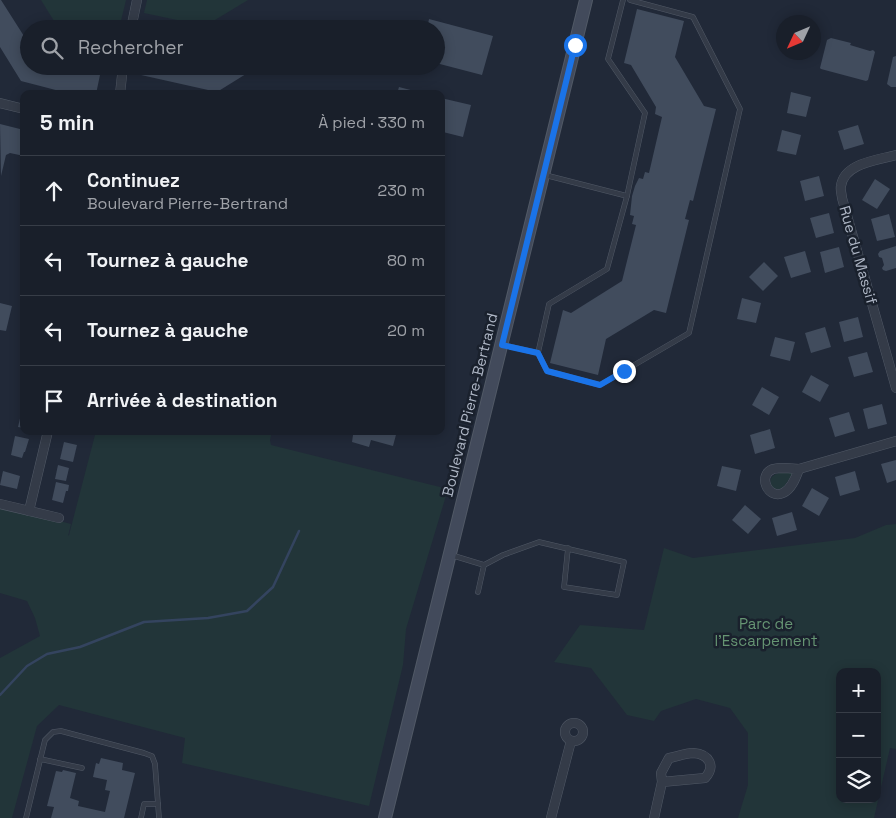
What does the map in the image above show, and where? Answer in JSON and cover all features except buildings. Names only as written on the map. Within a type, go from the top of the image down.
[{"type":"main road","name":"Boulevard Pierre-Bertrand","points":[[385,818],[586,0]]},
{"type":"street","points":[[133,20],[137,0]]},
{"type":"street","points":[[120,90],[122,75]]},
{"type":"street","points":[[0,102],[20,108]]},
{"type":"street","name":"Rue du Massif","points":[[896,155],[860,164],[850,170],[841,186],[842,198],[896,388]]},
{"type":"street","points":[[29,511],[47,435]]},
{"type":"street","points":[[799,469],[896,441]]},
{"type":"street","points":[[0,504],[59,518]]},
{"type":"street","points":[[551,818],[571,740]]},
{"type":"street","points":[[654,818],[662,782],[661,773],[669,758],[693,753],[703,756],[709,761],[711,766],[710,772],[705,778],[662,782]]},
{"type":"lane","points":[[622,0],[608,59],[645,113],[627,196],[607,269],[549,304],[538,353],[547,371],[600,385],[689,333],[740,109],[693,17],[630,0]]},
{"type":"lane","points":[[543,175],[627,196]]},
{"type":"lane","points":[[502,345],[538,353]]},
{"type":"lane","points":[[450,554],[484,565],[503,555],[539,542],[568,548],[624,562],[617,595],[564,586],[568,548]]},
{"type":"lane","points":[[478,592],[484,565]]},
{"type":"lane","points":[[26,818],[45,740],[53,732],[61,731],[152,756],[155,764],[160,818]]},
{"type":"lane","points":[[40,758],[82,768]]},
{"type":"lane","points":[[140,818],[144,804],[158,804]]},
{"type":"green space","points":[[41,0],[126,0],[121,20],[53,20]]},
{"type":"green space","points":[[147,0],[248,0],[215,20],[177,20],[144,13]]},
{"type":"green space","points":[[95,435],[271,435],[271,445],[448,489],[406,629],[403,665],[369,806],[182,763],[185,738],[59,705],[37,726],[12,818],[0,818],[0,658],[40,636],[35,618],[27,601],[0,593],[0,505],[71,524],[69,535]]},
{"type":"green space","points":[[794,472],[783,488],[776,490],[772,488],[770,483],[773,476],[780,473]]},
{"type":"green space","name":"Parc de l'Escarpement","points":[[896,524],[896,749],[890,748],[881,787],[881,668],[836,668],[836,803],[877,803],[874,818],[738,818],[748,785],[748,733],[730,708],[696,699],[661,711],[654,721],[627,715],[591,668],[554,662],[580,625],[644,630],[664,548],[693,558],[855,538],[886,525]]},
{"type":"waterway","points":[[0,695],[27,666],[47,654],[80,647],[144,622],[208,618],[247,611],[273,587],[299,531]]},
{"type":"route","points":[[575,45],[502,345],[538,353],[547,371],[600,385],[624,371]]}]
